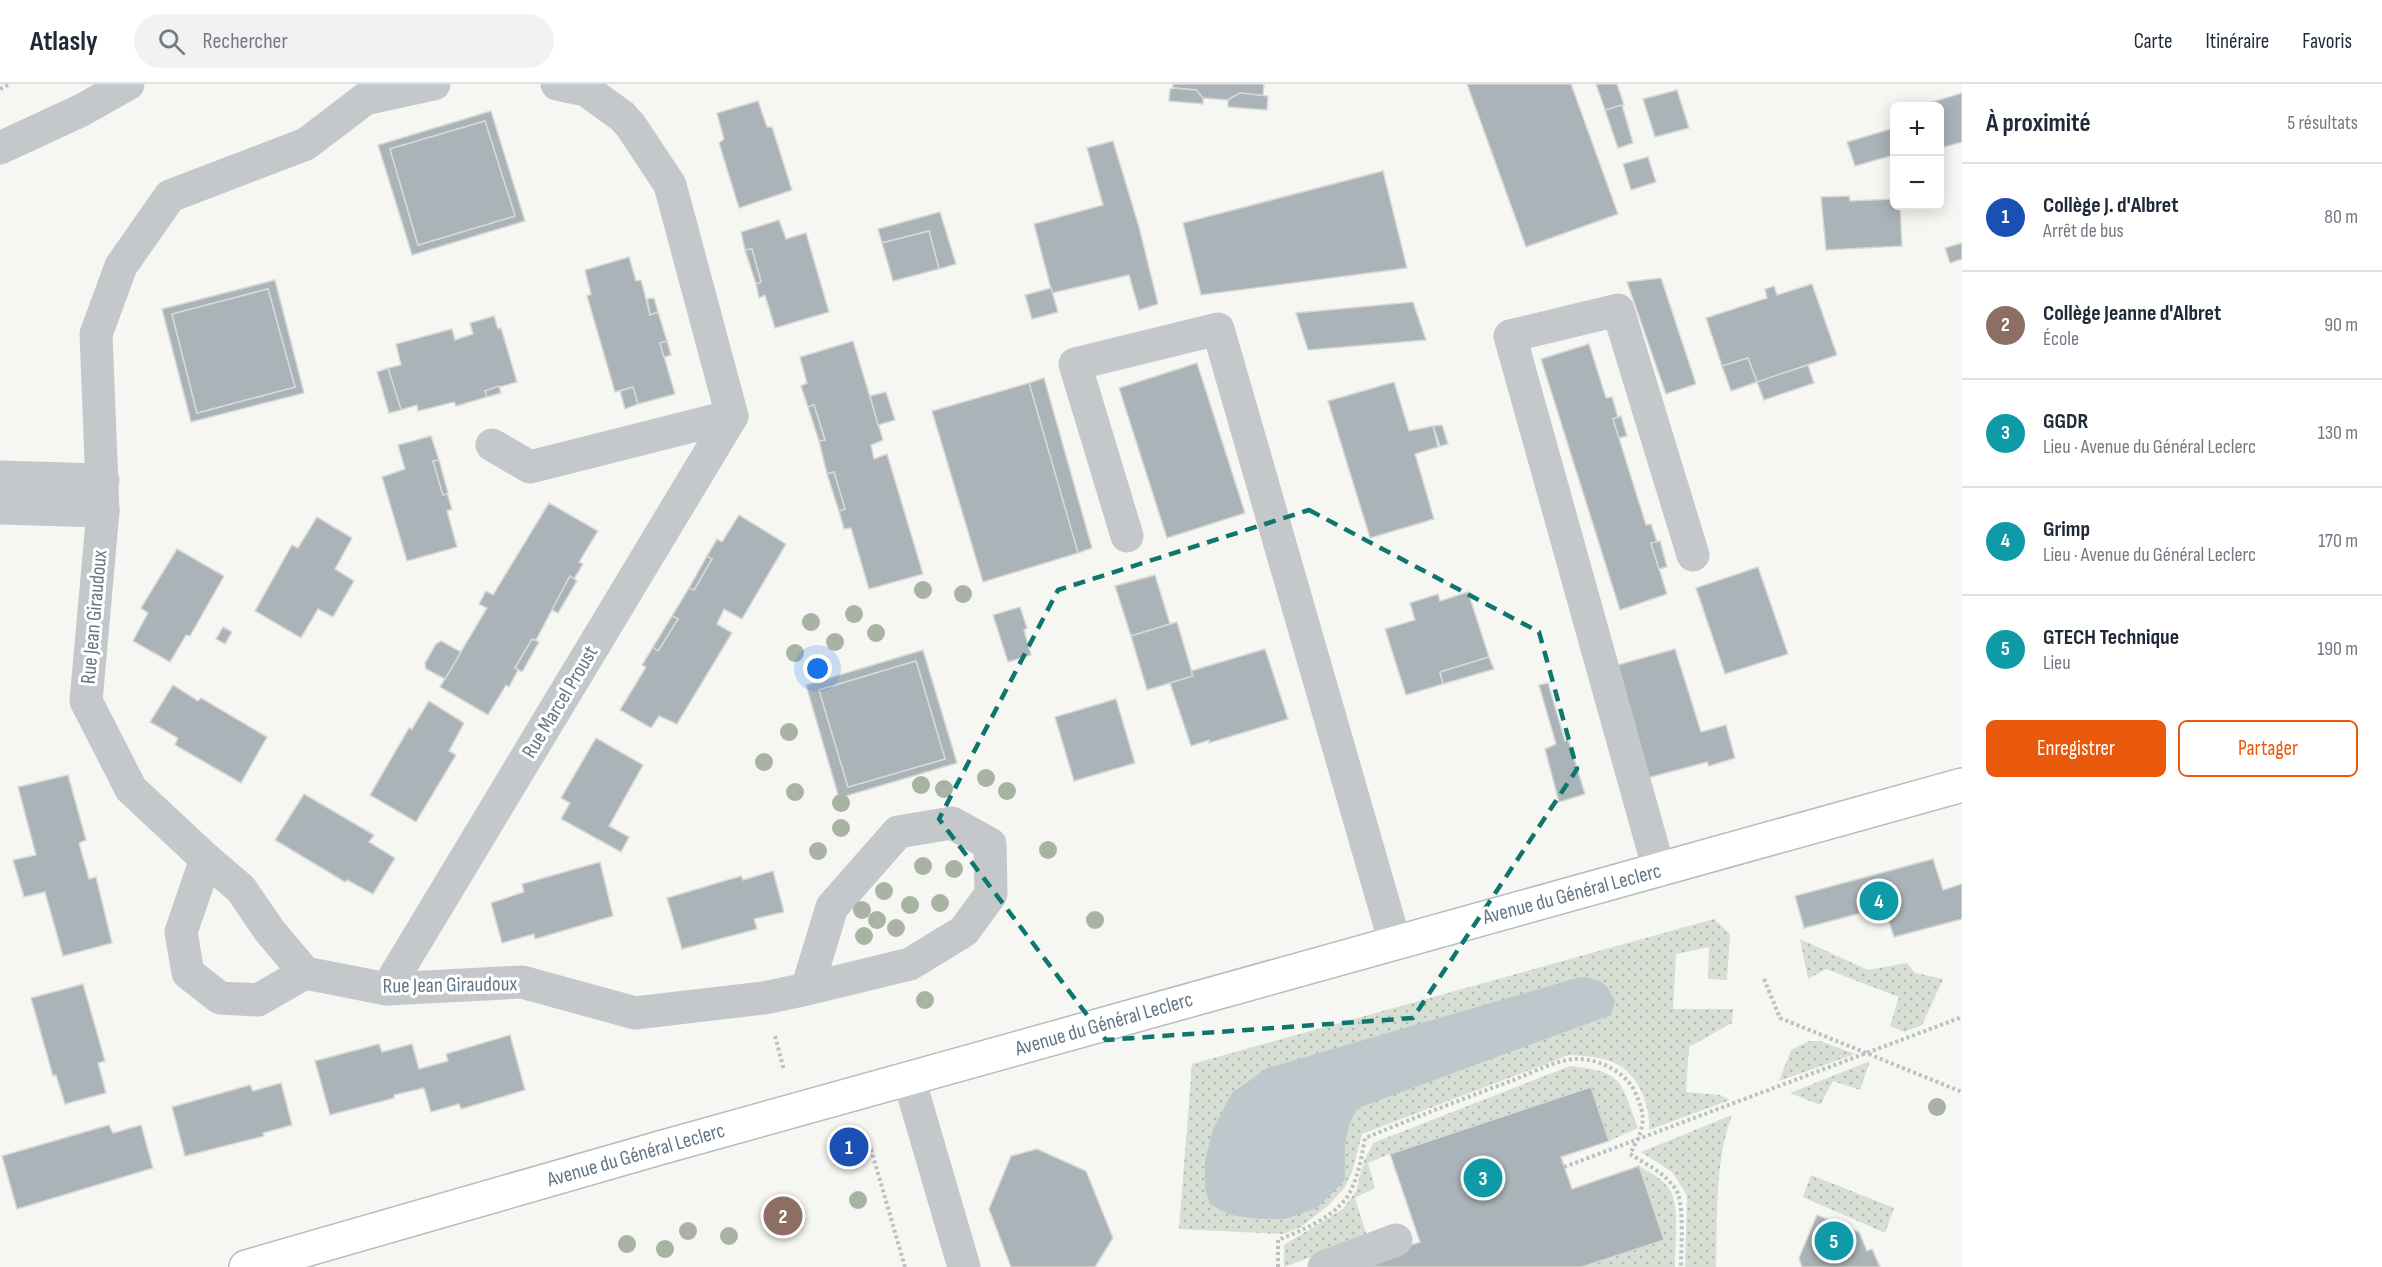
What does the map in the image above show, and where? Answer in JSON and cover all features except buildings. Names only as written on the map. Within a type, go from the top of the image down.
[{"type":"main road","name":"Avenue du Général Leclerc","points":[[246,1267],[663,1147],[1962,785]]},
{"type":"street","points":[[0,148],[82,110],[128,84]]},
{"type":"street","name":"Rue Jean Giraudoux","points":[[434,84],[365,99],[306,144],[170,196],[122,266],[96,334],[103,498],[86,701],[130,789],[240,889],[269,930],[305,973],[387,988],[522,982],[635,1013],[764,998],[807,989],[910,964],[963,931],[991,894],[990,844],[952,823],[898,832],[832,907],[807,989]]},
{"type":"street","points":[[492,445],[530,467],[732,416],[670,185],[631,126],[586,90],[557,84]]},
{"type":"street","points":[[1659,870],[1510,336],[1618,310],[1693,555]]},
{"type":"street","points":[[1127,536],[1076,364],[1218,329],[1395,943]]},
{"type":"street","name":"Rue Marcel Proust","points":[[387,988],[732,416]]},
{"type":"street","points":[[0,477],[103,498]]},
{"type":"street","points":[[0,507],[103,498]]},
{"type":"street","points":[[206,859],[181,932],[188,973],[220,998],[258,1000],[305,973]]},
{"type":"street","points":[[909,1079],[964,1267]]},
{"type":"street","points":[[1324,1267],[1396,1240]]},
{"type":"path","points":[[0,89],[10,84]]},
{"type":"path","points":[[1764,979],[1780,1018],[1962,1092]]},
{"type":"path","points":[[1564,1167],[1962,1017]]},
{"type":"path","points":[[1278,1267],[1278,1240],[1304,1229],[1335,1209],[1352,1190],[1365,1138],[1445,1105],[1569,1059],[1597,1062],[1617,1070],[1630,1083],[1638,1100],[1644,1124],[1630,1154],[1659,1172],[1677,1189],[1680,1202],[1681,1267]]},
{"type":"path","points":[[871,1149],[905,1267]]},
{"type":"highlighted area","points":[[1309,510],[1539,632],[1577,769],[1413,1018],[1106,1040],[939,819],[1058,590]]},
{"type":"shaded area","points":[[1714,919],[1730,934],[1727,980],[1708,979],[1709,947],[1676,954],[1673,1009],[1733,1009],[1732,1023],[1689,1047],[1686,1092],[1720,1095],[1730,1100],[1649,1130],[1646,1102],[1632,1076],[1625,1069],[1606,1060],[1569,1055],[1362,1134],[1352,1172],[1345,1187],[1330,1204],[1301,1227],[1284,1234],[1179,1229],[1192,1064]]},
{"type":"shaded area","points":[[1800,939],[1868,970],[1907,963],[1915,973],[1943,979],[1922,1025],[1904,1032],[1890,1026],[1899,997],[1826,969],[1808,979]]},
{"type":"shaded area","points":[[1580,977],[1598,980],[1606,986],[1615,1001],[1611,1015],[1358,1108],[1347,1134],[1345,1180],[1317,1208],[1285,1219],[1259,1219],[1231,1215],[1210,1204],[1205,1188],[1205,1161],[1213,1129],[1232,1093],[1267,1068]]},
{"type":"shaded area","points":[[1809,1041],[1820,1041],[1855,1054],[1779,1081],[1791,1050]]},
{"type":"shaded area","points":[[1870,1061],[1860,1090],[1833,1081],[1820,1105],[1790,1093]]},
{"type":"shaded area","points":[[1570,1066],[1601,1072],[1618,1082],[1628,1099],[1638,1128],[1609,1141],[1591,1088],[1390,1154],[1368,1163],[1375,1188],[1355,1198],[1367,1236],[1284,1267],[1284,1245],[1343,1209],[1356,1191],[1364,1161],[1373,1143]]},
{"type":"shaded area","points":[[1732,1115],[1726,1133],[1720,1171],[1716,1267],[1685,1267],[1687,1195],[1672,1172],[1641,1152]]},
{"type":"shaded area","points":[[1639,1166],[1663,1181],[1672,1194],[1676,1220],[1675,1267],[1582,1267],[1664,1240]]},
{"type":"shaded area","points":[[1811,1175],[1894,1208],[1885,1233],[1803,1197]]},
{"type":"place","name":"Grimp","points":[[1879,901]]},
{"type":"place","name":"Collège J. d'Albret","points":[[849,1147]]},
{"type":"place","name":"GGDR","points":[[1483,1178]]},
{"type":"place","name":"Collège Jeanne d'Albret","points":[[783,1216]]},
{"type":"place","name":"GTECH Technique","points":[[1834,1241]]}]
